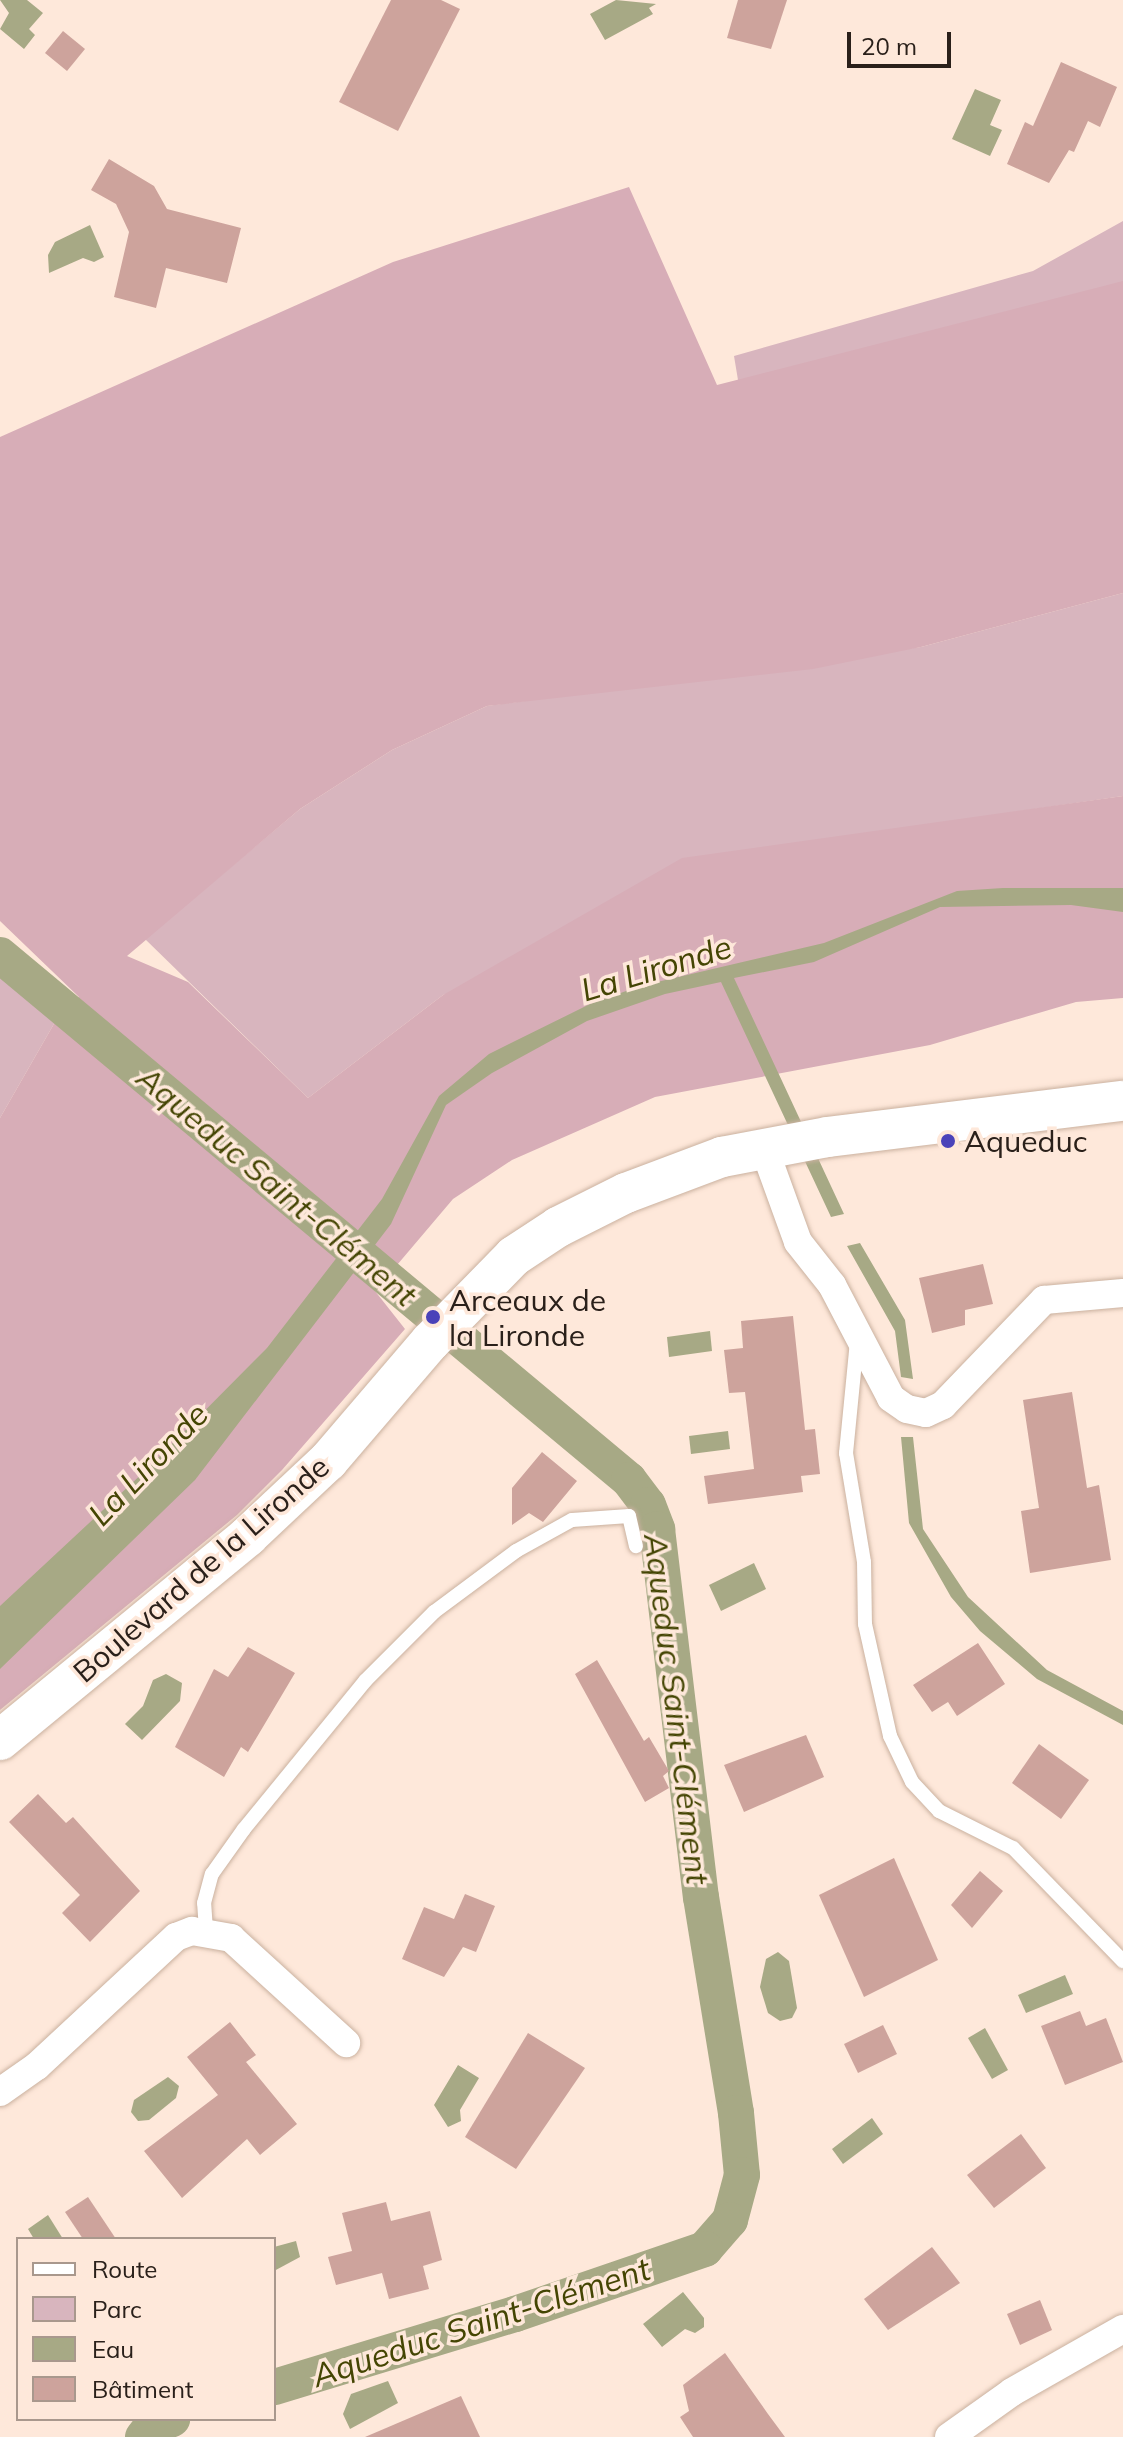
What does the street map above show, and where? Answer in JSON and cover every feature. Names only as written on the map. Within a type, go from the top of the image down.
[{"type":"street","name":"Boulevard de la Lironde","points":[[0,1740],[294,1493],[514,1256],[626,1193],[722,1157],[764,1148],[1123,1101]]},
{"type":"street","points":[[764,1148],[798,1242],[858,1330],[891,1398],[907,1409],[926,1413],[943,1405],[1044,1300],[1123,1293]]},
{"type":"street","points":[[0,2092],[37,2066],[176,1937],[206,1930],[231,1938],[346,2043]]},
{"type":"street","points":[[949,2437],[1012,2392],[1123,2329]]},
{"type":"lane","points":[[858,1330],[846,1453],[864,1562],[865,1624],[890,1736],[912,1782],[939,1811],[1013,1848],[1123,1961]]},
{"type":"lane","points":[[206,1930],[204,1903],[212,1874],[236,1840],[365,1681],[434,1612],[516,1551],[572,1520],[629,1516],[636,1546]]},
{"type":"green space","points":[[1123,221],[1123,425],[753,470],[734,356],[1033,271]]},
{"type":"green space","points":[[1123,593],[1123,796],[925,825],[443,995],[308,1098],[145,939],[300,809],[392,750],[487,706],[921,647]]},
{"type":"green space","points":[[0,975],[55,1022],[0,1118]]},
{"type":"shaded area","points":[[629,187],[717,385],[1123,281],[1123,593],[921,647],[813,669],[487,706],[392,750],[300,809],[127,956],[188,982],[308,1098],[443,995],[682,858],[1123,796],[1123,998],[1076,1002],[930,1045],[655,1097],[512,1160],[453,1199],[375,1291],[405,1329],[282,1470],[237,1515],[0,1710],[0,1118],[55,1022],[79,997],[0,921],[0,437],[393,262]]},
{"type":"water","points":[[0,0],[27,0],[43,13],[29,29],[35,35],[24,49],[0,29],[9,13]]},
{"type":"water","points":[[616,0],[656,4],[649,8],[653,14],[605,40],[590,14]]},
{"type":"water","points":[[975,89],[1001,100],[990,125],[1002,130],[990,156],[952,139]]},
{"type":"water","points":[[90,225],[104,257],[94,262],[83,258],[49,273],[48,255],[55,242]]},
{"type":"water","points":[[1123,888],[1123,912],[1071,905],[940,907],[814,962],[734,978],[844,1214],[831,1217],[721,982],[665,994],[587,1021],[492,1073],[446,1105],[391,1224],[195,1480],[0,1669],[0,1606],[146,1470],[267,1348],[382,1199],[439,1096],[489,1054],[590,1004],[640,986],[824,943],[957,891]]},
{"type":"water","points":[[860,1243],[905,1320],[913,1379],[901,1377],[895,1331],[847,1246]]},
{"type":"water","points":[[710,1331],[712,1351],[669,1357],[667,1337]]},
{"type":"water","points":[[728,1431],[730,1449],[691,1454],[689,1436]]},
{"type":"water","points":[[901,1437],[913,1437],[923,1529],[968,1597],[1047,1670],[1123,1711],[1123,1725],[1037,1679],[980,1631],[951,1597],[909,1523]]},
{"type":"water","points":[[754,1563],[766,1589],[721,1611],[709,1585]]},
{"type":"water","points":[[166,1674],[182,1683],[180,1701],[142,1740],[125,1724],[143,1706],[153,1680]]},
{"type":"water","points":[[778,1952],[789,1961],[797,2008],[792,2018],[780,2021],[768,2013],[760,1987],[766,1959]]},
{"type":"water","points":[[1065,1975],[1073,1994],[1026,2013],[1018,1995]]},
{"type":"water","points":[[985,2028],[1008,2070],[992,2079],[968,2038]]},
{"type":"water","points":[[458,2065],[479,2078],[460,2110],[461,2121],[448,2127],[434,2105]]},
{"type":"water","points":[[168,2077],[179,2086],[176,2098],[149,2120],[138,2121],[131,2112],[134,2100]]},
{"type":"water","points":[[872,2118],[883,2134],[843,2164],[832,2149]]},
{"type":"water","points":[[48,2215],[62,2237],[33,2237],[28,2229]]},
{"type":"water","points":[[296,2241],[300,2257],[276,2270],[276,2246]]},
{"type":"water","points":[[683,2292],[704,2318],[704,2327],[695,2333],[685,2329],[662,2347],[643,2324]]},
{"type":"water","points":[[388,2381],[398,2403],[350,2429],[343,2414],[351,2394]]},
{"type":"building","points":[[391,0],[441,0],[460,9],[398,131],[339,102]]},
{"type":"building","points":[[738,0],[787,0],[771,49],[727,38]]},
{"type":"building","points":[[63,31],[85,49],[67,71],[45,53]]},
{"type":"building","points":[[1061,62],[1117,87],[1100,127],[1088,121],[1074,152],[1069,150],[1049,183],[1007,164],[1025,122],[1033,126]]},
{"type":"building","points":[[109,159],[154,186],[167,209],[241,228],[227,283],[166,268],[156,308],[114,297],[129,232],[116,204],[91,190]]},
{"type":"building","points":[[983,1264],[993,1304],[965,1310],[965,1325],[932,1333],[919,1278]]},
{"type":"building","points":[[793,1316],[805,1430],[815,1429],[820,1474],[801,1476],[803,1492],[708,1504],[704,1476],[754,1469],[745,1392],[729,1393],[724,1350],[743,1348],[741,1321]]},
{"type":"building","points":[[1072,1392],[1087,1488],[1099,1485],[1111,1560],[1030,1573],[1021,1511],[1039,1508],[1023,1400]]},
{"type":"building","points":[[542,1452],[577,1481],[543,1522],[529,1513],[512,1525],[512,1488]]},
{"type":"building","points":[[978,1643],[1005,1684],[957,1716],[948,1702],[932,1712],[913,1685]]},
{"type":"building","points":[[248,1647],[295,1673],[248,1752],[241,1747],[224,1777],[175,1747],[214,1669],[228,1677]]},
{"type":"building","points":[[597,1660],[644,1741],[649,1737],[669,1771],[663,1776],[669,1788],[645,1802],[575,1674]]},
{"type":"building","points":[[806,1735],[824,1777],[744,1812],[724,1765]]},
{"type":"building","points":[[1039,1744],[1089,1780],[1061,1819],[1012,1783]]},
{"type":"building","points":[[38,1794],[66,1823],[73,1817],[140,1891],[90,1942],[62,1913],[80,1895],[9,1822]]},
{"type":"building","points":[[894,1858],[938,1960],[864,1997],[819,1895]]},
{"type":"building","points":[[980,1871],[1003,1891],[972,1928],[951,1905]]},
{"type":"building","points":[[465,1894],[495,1906],[476,1952],[463,1947],[444,1977],[402,1959],[424,1907],[454,1919]]},
{"type":"building","points":[[1080,2011],[1086,2026],[1106,2018],[1123,2062],[1065,2085],[1041,2026]]},
{"type":"building","points":[[230,2022],[256,2055],[246,2062],[297,2124],[260,2155],[247,2139],[182,2198],[144,2151],[218,2095],[187,2057]]},
{"type":"building","points":[[883,2025],[897,2054],[858,2073],[844,2044]]},
{"type":"building","points":[[528,2033],[585,2068],[516,2169],[465,2137]]},
{"type":"building","points":[[1021,2134],[1046,2168],[994,2208],[967,2175]]},
{"type":"building","points":[[88,2197],[115,2237],[82,2237],[65,2212]]},
{"type":"building","points":[[386,2202],[391,2221],[430,2211],[442,2260],[423,2266],[429,2289],[389,2299],[382,2273],[336,2285],[328,2257],[352,2251],[342,2213]]},
{"type":"building","points":[[932,2247],[960,2283],[888,2330],[864,2299]]},
{"type":"building","points":[[1040,2300],[1052,2330],[1020,2345],[1007,2314]]},
{"type":"building","points":[[725,2353],[785,2437],[693,2437],[680,2417],[689,2411],[683,2385]]},
{"type":"building","points":[[461,2396],[480,2437],[365,2437]]},
{"type":"waterway","name":"Aqueduc Saint-Clément","points":[[0,955],[629,1480],[648,1505],[657,1529],[701,1897],[736,2113],[742,2175],[730,2220],[705,2249],[515,2314],[276,2386]]},
{"type":"waterway","name":"Aqueduc Saint-Clément","points":[[143,2437],[150,2428],[167,2421]]},
{"type":"place","name":"Aqueduc","points":[[948,1141]]},
{"type":"place","name":"Arceaux de la Lironde","points":[[433,1317]]},
{"type":"water label","name":"La Lironde","points":[[656,968]]},
{"type":"water label","name":"La Lironde","points":[[148,1464]]}]
